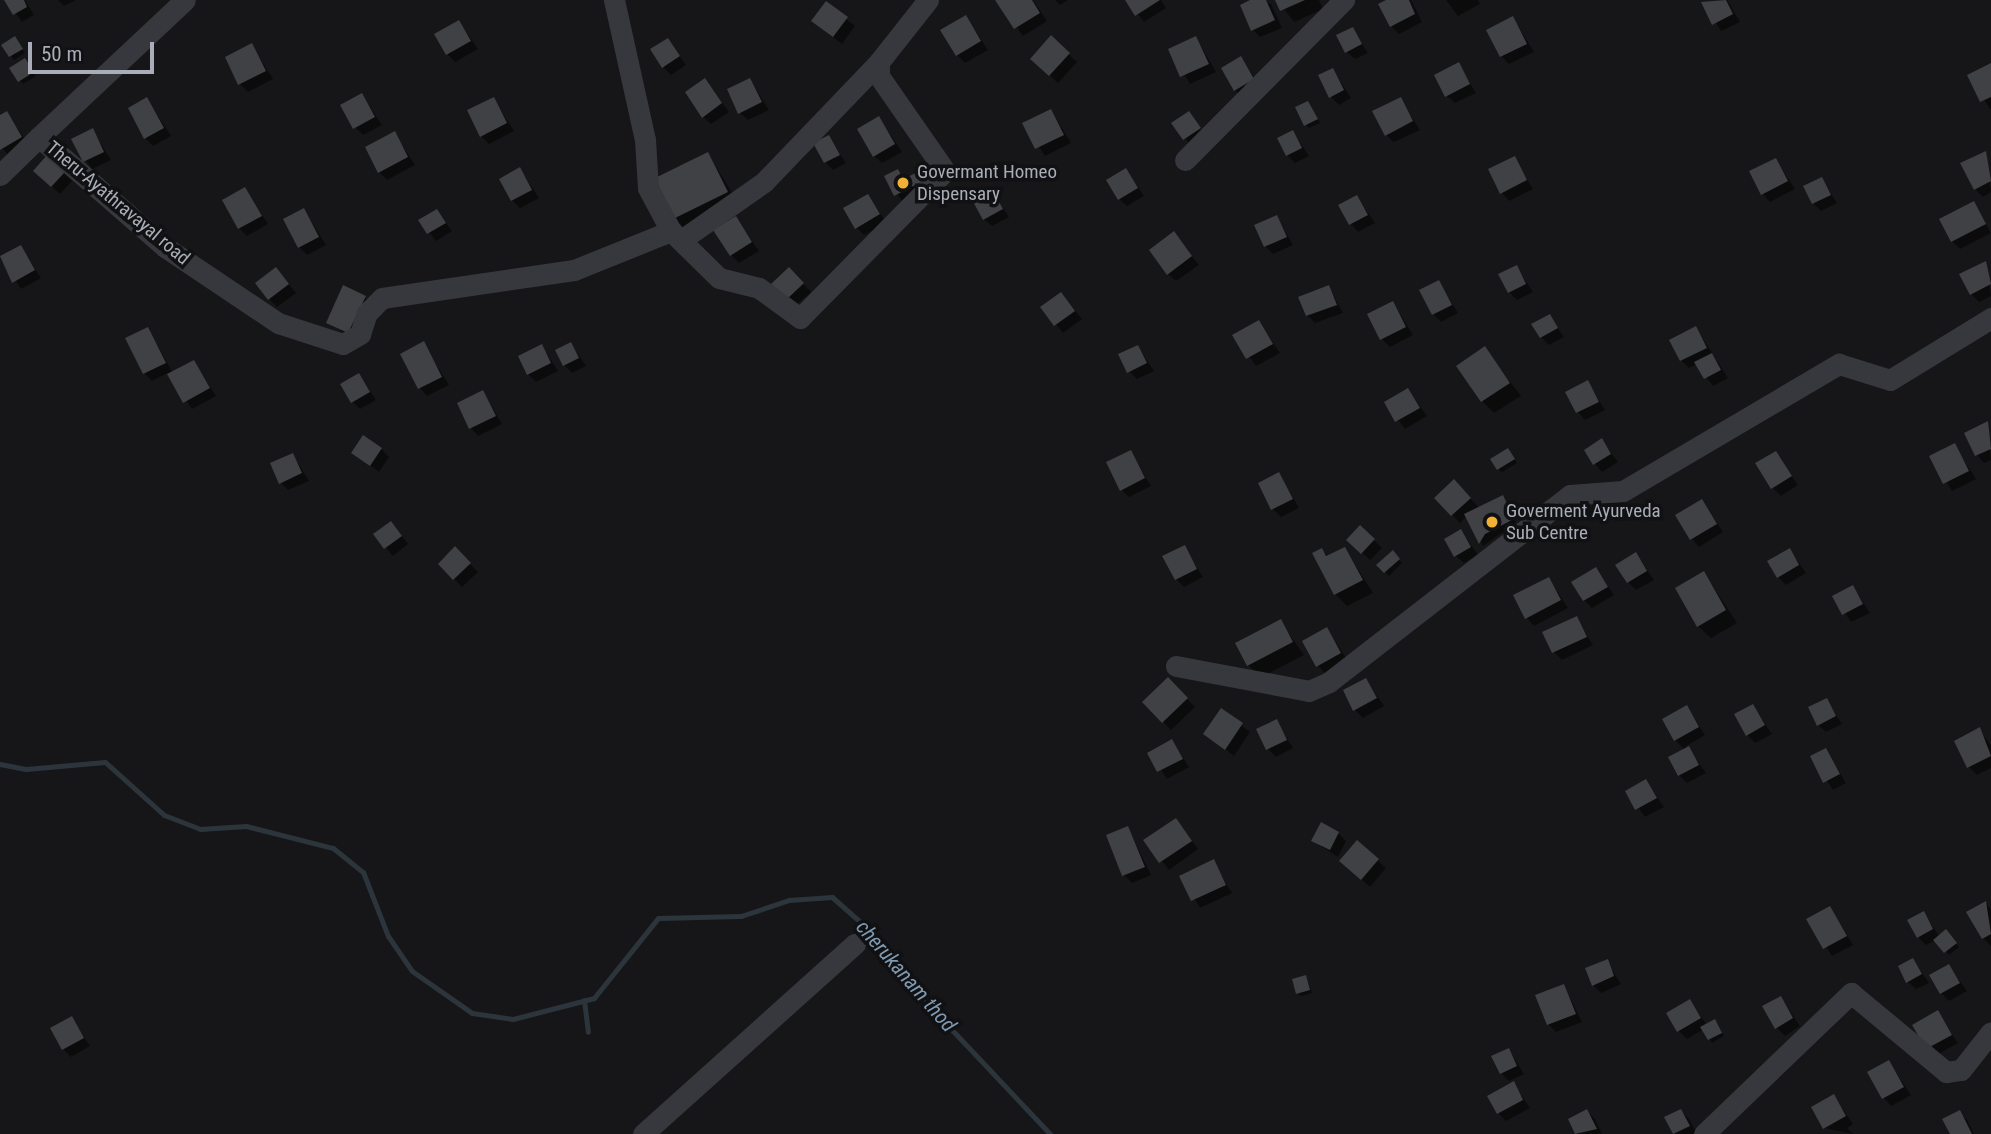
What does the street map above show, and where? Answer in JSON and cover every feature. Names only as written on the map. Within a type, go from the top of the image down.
[{"type":"street","points":[[39,137],[186,0]]},
{"type":"street","points":[[614,0],[645,140],[648,188],[677,235],[719,278],[759,288],[800,318],[945,171],[884,87],[879,62],[928,0]]},
{"type":"street","points":[[1185,160],[1344,0]]},
{"type":"street","name":"Theru-Ayathravayal road","points":[[0,175],[39,137],[165,247],[278,323],[343,344],[353,342],[382,298],[574,270],[677,235],[764,181],[879,62]]},
{"type":"street","points":[[1176,666],[1284,687],[1319,686],[1570,495],[1623,491],[1839,364],[1890,380],[1991,318]]},
{"type":"street","points":[[643,1134],[855,944]]},
{"type":"street","points":[[1704,1134],[1851,993],[1946,1072],[1961,1070],[1991,1032]]},
{"type":"building","points":[[4,0],[24,0],[27,7],[13,15]]},
{"type":"building","points":[[995,0],[1032,0],[1040,13],[1014,29]]},
{"type":"building","points":[[1125,0],[1160,0],[1135,16]]},
{"type":"building","points":[[1250,0],[1266,0],[1275,20],[1251,31],[1240,5]]},
{"type":"building","points":[[1275,0],[1305,0],[1280,11]]},
{"type":"building","points":[[1386,0],[1409,0],[1415,14],[1390,27],[1378,4]]},
{"type":"building","points":[[1726,0],[1733,14],[1712,25],[1701,2]]},
{"type":"building","points":[[826,1],[848,17],[833,37],[811,21]]},
{"type":"building","points":[[966,15],[981,41],[956,56],[940,30]]},
{"type":"building","points":[[1513,16],[1527,44],[1500,57],[1486,30]]},
{"type":"building","points":[[459,20],[471,41],[446,55],[434,34]]},
{"type":"building","points":[[1353,27],[1362,44],[1345,53],[1336,35]]},
{"type":"building","points":[[1051,35],[1070,53],[1049,76],[1030,59]]},
{"type":"building","points":[[15,36],[23,49],[9,57],[1,45]]},
{"type":"building","points":[[1196,36],[1209,64],[1180,77],[1168,49]]},
{"type":"building","points":[[668,38],[680,56],[662,68],[650,49]]},
{"type":"building","points":[[252,43],[266,71],[238,85],[225,57]]},
{"type":"building","points":[[1241,56],[1254,79],[1234,91],[1221,68]]},
{"type":"building","points":[[25,58],[34,72],[18,82],[9,68]]},
{"type":"building","points":[[1459,62],[1470,84],[1445,97],[1434,75]]},
{"type":"building","points":[[1991,63],[1991,97],[1980,102],[1967,75]]},
{"type":"building","points":[[1333,68],[1344,90],[1329,98],[1318,75]]},
{"type":"building","points":[[705,78],[722,103],[702,118],[685,92]]},
{"type":"building","points":[[750,78],[762,102],[738,114],[727,89]]},
{"type":"building","points":[[362,93],[375,117],[353,129],[340,105]]},
{"type":"building","points":[[147,97],[164,128],[144,139],[128,108]]},
{"type":"building","points":[[494,97],[507,123],[480,137],[467,110]]},
{"type":"building","points":[[1401,97],[1413,121],[1385,136],[1372,111]]},
{"type":"building","points":[[1308,101],[1318,119],[1304,126],[1295,107]]},
{"type":"building","points":[[1051,109],[1064,135],[1035,149],[1022,123]]},
{"type":"building","points":[[7,111],[22,137],[0,150],[0,115]]},
{"type":"building","points":[[1189,111],[1201,128],[1183,140],[1171,123]]},
{"type":"building","points":[[879,116],[895,144],[873,157],[857,129]]},
{"type":"building","points":[[93,128],[104,152],[83,162],[71,139]]},
{"type":"building","points":[[1293,130],[1302,148],[1286,156],[1277,138]]},
{"type":"building","points":[[395,131],[408,157],[378,173],[365,147]]},
{"type":"building","points":[[829,135],[840,155],[824,163],[813,143]]},
{"type":"building","points":[[1986,151],[1991,181],[1974,190],[1960,163]]},
{"type":"building","points":[[708,152],[728,192],[673,219],[653,179]]},
{"type":"building","points":[[47,155],[65,172],[51,187],[33,171]]},
{"type":"building","points":[[1515,156],[1527,180],[1500,194],[1488,169]]},
{"type":"building","points":[[1776,158],[1788,181],[1761,195],[1749,171]]},
{"type":"building","points":[[520,167],[532,190],[511,201],[499,179]]},
{"type":"building","points":[[1126,168],[1138,188],[1118,200],[1106,180]]},
{"type":"building","name":"Govermant Homeo Dispensary","points":[[898,169],[903,179],[920,171],[925,180],[894,196],[884,176]]},
{"type":"building","points":[[1822,177],[1831,195],[1812,204],[1803,186]]},
{"type":"building","points":[[245,187],[262,216],[238,229],[222,200]]},
{"type":"building","points":[[991,187],[1003,209],[983,220],[971,198]]},
{"type":"building","points":[[868,194],[880,214],[855,229],[843,208]]},
{"type":"building","points":[[1357,195],[1368,215],[1349,225],[1338,205]]},
{"type":"building","points":[[1974,201],[1986,224],[1951,242],[1939,219]]},
{"type":"building","points":[[304,208],[319,237],[298,248],[283,219]]},
{"type":"building","points":[[437,209],[446,223],[427,234],[418,220]]},
{"type":"building","points":[[1277,215],[1287,237],[1264,247],[1254,225]]},
{"type":"building","points":[[736,216],[752,242],[730,256],[713,230]]},
{"type":"building","points":[[1174,231],[1192,256],[1167,275],[1149,250]]},
{"type":"building","points":[[21,245],[35,270],[12,283],[0,256]]},
{"type":"building","points":[[1986,261],[1991,284],[1970,295],[1959,274]]},
{"type":"building","points":[[1517,265],[1526,284],[1508,293],[1498,274]]},
{"type":"building","points":[[276,267],[289,284],[268,300],[255,283]]},
{"type":"building","points":[[789,267],[804,283],[786,300],[771,284]]},
{"type":"building","points":[[1439,280],[1452,305],[1432,315],[1419,290]]},
{"type":"building","points":[[343,285],[366,296],[348,333],[326,323]]},
{"type":"building","points":[[1329,285],[1337,305],[1306,316],[1298,297]]},
{"type":"building","points":[[1061,292],[1075,311],[1054,326],[1040,307]]},
{"type":"building","points":[[1393,301],[1406,327],[1380,340],[1367,314]]},
{"type":"building","points":[[1550,314],[1558,328],[1540,338],[1531,324]]},
{"type":"building","points":[[1259,320],[1273,344],[1246,359],[1232,335]]},
{"type":"building","points":[[1696,326],[1707,348],[1680,361],[1669,340]]},
{"type":"building","points":[[148,327],[166,363],[143,374],[125,338]]},
{"type":"building","points":[[424,341],[442,377],[418,389],[400,354]]},
{"type":"building","points":[[571,342],[579,358],[563,366],[555,350]]},
{"type":"building","points":[[542,344],[551,363],[527,375],[518,356]]},
{"type":"building","points":[[1138,345],[1147,363],[1127,373],[1118,354]]},
{"type":"building","points":[[1485,346],[1510,383],[1481,402],[1456,366]]},
{"type":"building","points":[[1712,353],[1721,370],[1704,379],[1694,362]]},
{"type":"building","points":[[194,360],[210,388],[183,403],[167,374]]},
{"type":"building","points":[[359,373],[370,392],[351,403],[340,384]]},
{"type":"building","points":[[1588,380],[1599,402],[1576,413],[1565,392]]},
{"type":"building","points":[[1408,388],[1420,408],[1395,422],[1384,402]]},
{"type":"building","points":[[483,390],[496,416],[469,429],[457,403]]},
{"type":"building","points":[[1988,421],[1991,449],[1975,456],[1964,433]]},
{"type":"building","points":[[363,435],[382,448],[370,466],[351,453]]},
{"type":"building","points":[[1602,438],[1611,454],[1593,465],[1584,450]]},
{"type":"building","points":[[1955,443],[1969,471],[1943,484],[1929,456]]},
{"type":"building","points":[[1508,448],[1515,459],[1497,470],[1490,459]]},
{"type":"building","points":[[1131,450],[1145,478],[1120,491],[1106,462]]},
{"type":"building","points":[[1776,451],[1792,476],[1771,489],[1755,463]]},
{"type":"building","points":[[293,453],[302,473],[279,484],[270,463]]},
{"type":"building","points":[[1279,472],[1293,499],[1271,510],[1258,483]]},
{"type":"building","points":[[1454,479],[1471,498],[1451,516],[1434,498]]},
{"type":"building","points":[[1503,495],[1514,519],[1485,534],[1479,544],[1464,514]]},
{"type":"building","points":[[1702,499],[1717,524],[1690,540],[1675,515]]},
{"type":"building","points":[[391,521],[402,536],[384,549],[373,534]]},
{"type":"building","points":[[1360,525],[1375,539],[1361,554],[1346,540]]},
{"type":"building","points":[[1461,529],[1471,547],[1454,557],[1444,539]]},
{"type":"building","points":[[1185,545],[1197,569],[1175,580],[1162,556]]},
{"type":"building","points":[[455,546],[471,563],[453,580],[438,564]]},
{"type":"building","points":[[1345,547],[1363,580],[1334,595],[1312,553],[1322,548],[1326,556]]},
{"type":"building","points":[[1790,548],[1799,565],[1777,578],[1767,561]]},
{"type":"building","points":[[1393,550],[1400,559],[1384,573],[1376,565]]},
{"type":"building","points":[[1636,552],[1647,571],[1627,583],[1615,565]]},
{"type":"building","points":[[1596,567],[1608,587],[1583,601],[1571,582]]},
{"type":"building","points":[[1704,571],[1726,610],[1697,627],[1675,588]]},
{"type":"building","points":[[1549,577],[1561,600],[1525,619],[1513,595]]},
{"type":"building","points":[[1853,585],[1863,604],[1842,615],[1832,596]]},
{"type":"building","points":[[1577,616],[1587,637],[1552,653],[1542,632]]},
{"type":"building","points":[[1281,619],[1293,642],[1247,666],[1235,643]]},
{"type":"building","points":[[1327,627],[1341,653],[1316,667],[1302,641]]},
{"type":"building","points":[[1168,677],[1188,698],[1162,723],[1142,702]]},
{"type":"building","points":[[1366,678],[1377,698],[1353,711],[1343,690]]},
{"type":"building","points":[[1827,698],[1836,716],[1817,726],[1808,707]]},
{"type":"building","points":[[1753,704],[1765,725],[1746,736],[1734,714]]},
{"type":"building","points":[[1687,705],[1699,727],[1674,741],[1662,719]]},
{"type":"building","points":[[1221,708],[1243,723],[1225,750],[1203,734]]},
{"type":"building","points":[[1277,719],[1287,740],[1266,750],[1256,729]]},
{"type":"building","points":[[1980,727],[1991,756],[1967,768],[1954,741]]},
{"type":"building","points":[[1172,739],[1183,759],[1157,772],[1147,753]]},
{"type":"building","points":[[1689,746],[1699,765],[1678,776],[1668,757]]},
{"type":"building","points":[[1826,748],[1840,774],[1823,783],[1810,756]]},
{"type":"building","points":[[1646,779],[1657,798],[1635,810],[1625,791]]},
{"type":"building","points":[[1176,818],[1192,841],[1159,863],[1143,840]]},
{"type":"building","points":[[1321,822],[1339,832],[1330,850],[1311,841]]},
{"type":"building","points":[[1128,826],[1145,867],[1122,876],[1106,835]]},
{"type":"building","points":[[1357,840],[1379,859],[1361,880],[1339,861]]},
{"type":"building","points":[[1214,859],[1226,885],[1191,901],[1179,876]]},
{"type":"building","points":[[1986,901],[1991,934],[1982,939],[1966,912]]},
{"type":"building","points":[[1830,906],[1847,936],[1823,949],[1806,919]]},
{"type":"building","points":[[1924,911],[1933,929],[1917,938],[1907,920]]},
{"type":"building","points":[[1946,929],[1957,943],[1944,953],[1933,940]]},
{"type":"building","points":[[1913,958],[1922,974],[1906,983],[1898,966]]},
{"type":"building","points":[[1608,959],[1614,976],[1592,986],[1585,968]]},
{"type":"building","points":[[1949,964],[1960,983],[1940,994],[1929,975]]},
{"type":"building","points":[[1306,975],[1310,990],[1296,994],[1292,979]]},
{"type":"building","points":[[1564,984],[1576,1014],[1547,1025],[1535,995]]},
{"type":"building","points":[[1781,996],[1793,1018],[1775,1029],[1762,1006]]},
{"type":"building","points":[[1690,999],[1701,1018],[1677,1032],[1666,1013]]},
{"type":"building","points":[[1938,1010],[1952,1035],[1926,1049],[1912,1025]]},
{"type":"building","points":[[72,1016],[84,1038],[62,1050],[50,1028]]},
{"type":"building","points":[[1715,1019],[1722,1033],[1708,1040],[1700,1027]]},
{"type":"building","points":[[1509,1048],[1517,1066],[1500,1074],[1491,1056]]},
{"type":"building","points":[[1889,1060],[1904,1087],[1882,1099],[1867,1072]]},
{"type":"building","points":[[1514,1081],[1523,1100],[1497,1114],[1487,1096]]},
{"type":"building","points":[[1834,1094],[1846,1116],[1823,1129],[1811,1107]]},
{"type":"building","points":[[1587,1109],[1597,1129],[1575,1134],[1568,1119]]},
{"type":"building","points":[[1681,1109],[1690,1126],[1673,1134],[1664,1117]]},
{"type":"building","points":[[1960,1110],[1972,1134],[1950,1134],[1942,1119]]},
{"type":"waterway","name":"cherukanam thod","points":[[0,764],[26,769],[105,762],[164,815],[200,829],[246,826],[333,848],[363,872],[388,936],[412,971],[472,1013],[513,1019],[594,998],[658,918],[741,916],[789,900],[832,897],[874,934],[937,1014],[1050,1134]]},
{"type":"waterway","points":[[584,1000],[588,1032]]},
{"type":"place","name":"Govermant Homeo Dispensary","points":[[903,183]]},
{"type":"place","name":"Goverment Ayurveda Sub Centre","points":[[1492,522]]}]
